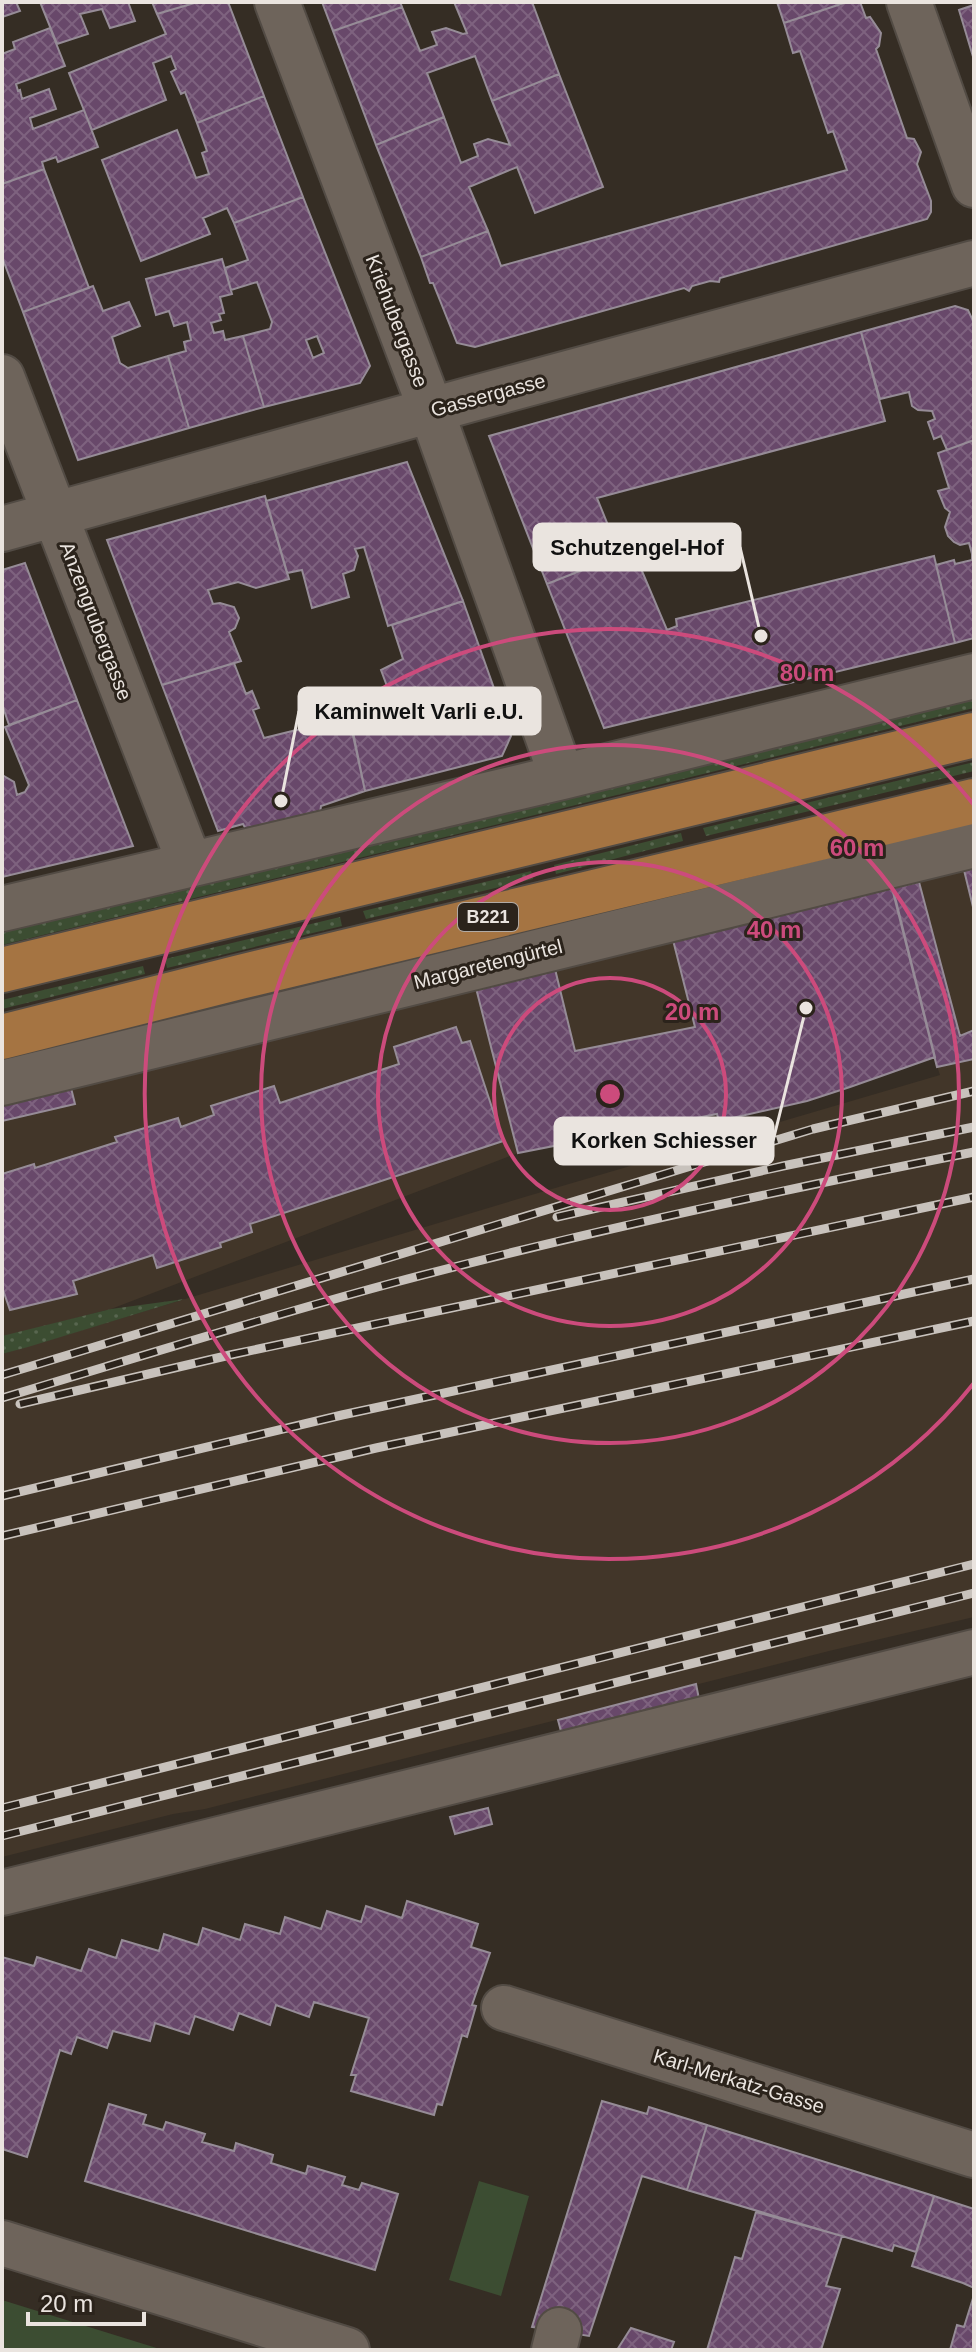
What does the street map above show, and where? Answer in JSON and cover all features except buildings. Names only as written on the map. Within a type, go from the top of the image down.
[{"type":"main road","points":[[2,970],[974,735]]},
{"type":"main road","name":"B221","points":[[2,1037],[974,801]]},
{"type":"street","name":"Kriehubergasse","points":[[277,2],[431,410],[562,777]]},
{"type":"street","points":[[909,2],[974,185]]},
{"type":"street","name":"Gassergasse","points":[[2,529],[974,263]]},
{"type":"street","name":"Anzengrubergasse","points":[[2,377],[190,864]]},
{"type":"street","points":[[2,909],[974,676]]},
{"type":"street","name":"Margaretengürtel","points":[[2,1083],[974,845]]},
{"type":"street","points":[[2,1893],[974,1652]]},
{"type":"street","name":"Karl-Merkatz-Gasse","points":[[504,2008],[974,2155]]},
{"type":"street","points":[[2,2243],[347,2350]]},
{"type":"shaded area","points":[[974,830],[974,1617],[2,1857],[2,1354],[940,1075],[934,1057],[807,1101],[719,1121],[717,1114],[518,1153],[111,1309],[2,1337],[2,1067]]},
{"type":"green space","points":[[974,694],[974,708],[2,945],[2,930]]},
{"type":"green space","points":[[974,762],[974,771],[706,836],[703,828]]},
{"type":"green space","points":[[681,833],[683,841],[556,874],[554,865]]},
{"type":"green space","points":[[531,871],[533,879],[366,919],[363,911]]},
{"type":"green space","points":[[340,917],[342,926],[167,968],[165,959]]},
{"type":"green space","points":[[143,966],[145,974],[2,1009],[2,1000]]},
{"type":"green space","points":[[185,1299],[2,1354],[2,1336],[111,1309]]},
{"type":"green space","points":[[479,2181],[529,2196],[501,2296],[449,2280]]},
{"type":"green space","points":[[2,2300],[163,2350],[2,2350]]},
{"type":"railway","points":[[2,1375],[813,1129],[974,1091]]},
{"type":"railway","points":[[557,1217],[974,1127]]},
{"type":"railway","points":[[2,1398],[289,1312],[458,1266],[678,1214],[974,1152]]},
{"type":"railway","points":[[20,1404],[230,1355],[974,1197]]},
{"type":"railway","points":[[2,1496],[342,1415],[974,1279]]},
{"type":"railway","points":[[2,1536],[376,1448],[974,1321]]},
{"type":"railway","points":[[2,1808],[974,1564]]},
{"type":"railway","points":[[2,1836],[974,1593]]},
{"type":"place","name":"Schutzengel-Hof","points":[[761,636]]},
{"type":"place","name":"Kaminwelt Varli e.U.","points":[[281,801]]},
{"type":"place","name":"Korken Schiesser","points":[[806,1008]]}]
